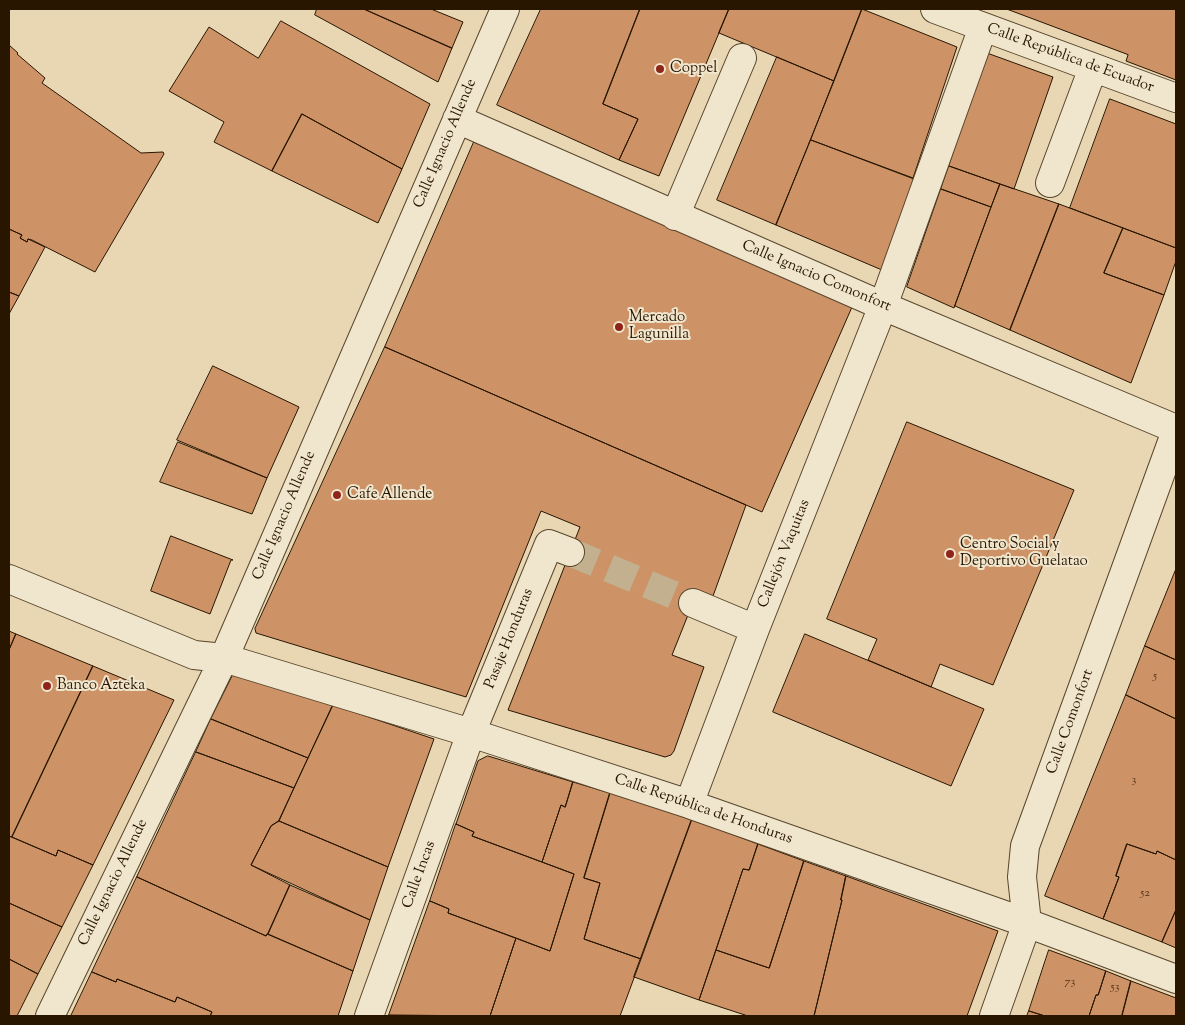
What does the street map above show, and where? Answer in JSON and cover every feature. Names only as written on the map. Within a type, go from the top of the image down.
[{"type":"street","name":"Calle Ignacio Allende","points":[[50,1016],[224,658],[505,9]]},
{"type":"street","name":"Calle República de Ecuador","points":[[935,9],[1176,98]]},
{"type":"street","name":"Callejón Vaquitas","points":[[689,804],[755,629],[883,306],[983,27]]},
{"type":"street","points":[[675,216],[742,58]]},
{"type":"street","points":[[1050,183],[1093,68]]},
{"type":"street","name":"Calle Ignacio Comonfort","points":[[457,119],[883,306],[1176,430]]},
{"type":"street","name":"Calle Comonfort","points":[[994,1016],[1027,923],[1022,877],[1025,846],[1176,430]]},
{"type":"street","name":"Pasaje Honduras","points":[[471,733],[560,548]]},
{"type":"street","name":"Calle República de Honduras","points":[[9,579],[194,655],[224,658],[471,733],[689,804],[1027,923],[1176,979]]},
{"type":"street","points":[[693,603],[755,629]]},
{"type":"street","name":"Calle Incas","points":[[369,1016],[471,733]]},
{"type":"building","points":[[317,9],[364,9],[452,48],[438,82],[315,15]]},
{"type":"building","points":[[364,9],[431,9],[463,22],[452,48]]},
{"type":"building","points":[[541,9],[640,9],[603,104],[638,119],[619,160],[497,105]]},
{"type":"building","name":"Coppel","points":[[640,9],[729,9],[659,176],[619,160],[638,119],[603,104]]},
{"type":"building","points":[[729,9],[862,9],[834,81],[719,33]]},
{"type":"building","points":[[862,9],[957,47],[913,178],[811,140]]},
{"type":"building","points":[[1007,9],[1176,9],[1176,80],[1126,61],[1128,55]]},
{"type":"building","points":[[281,21],[430,104],[402,169],[302,114],[272,171],[214,142],[224,122],[169,91],[209,27],[258,58]]},
{"type":"building","points":[[9,45],[45,78],[42,83],[141,153],[163,152],[164,154],[95,272],[32,240],[28,239],[27,242],[20,238],[22,235],[9,229]]},
{"type":"building","points":[[987,53],[1053,77],[1014,189],[949,166]]},
{"type":"building","points":[[777,57],[834,81],[776,225],[717,200]]},
{"type":"building","points":[[1110,99],[1176,124],[1176,248],[1070,208]]},
{"type":"building","points":[[302,114],[402,169],[378,223],[272,171]]},
{"type":"building","points":[[811,140],[914,179],[882,270],[776,225]]},
{"type":"building","name":"Mercado Lagunilla","points":[[474,142],[852,307],[762,512],[385,347]]},
{"type":"building","points":[[949,166],[1000,184],[991,207],[941,189]]},
{"type":"building","points":[[1000,184],[1059,204],[1010,330],[955,306]]},
{"type":"building","points":[[941,189],[991,207],[954,308],[907,287]]},
{"type":"building","points":[[1059,204],[1123,228],[1104,273],[1164,295],[1131,383],[1010,330]]},
{"type":"building","points":[[1123,228],[1176,248],[1176,261],[1164,295],[1104,273]]},
{"type":"building","points":[[9,229],[22,235],[20,238],[27,242],[28,239],[45,247],[19,296],[9,292]]},
{"type":"building","points":[[9,292],[19,296],[9,314]]},
{"type":"building","points":[[385,347],[746,505],[713,596],[698,590],[672,655],[704,667],[671,755],[665,757],[508,710],[580,527],[541,511],[466,697],[256,633],[255,629]]},
{"type":"building","points":[[213,366],[299,407],[267,478],[177,440]]},
{"type":"building","name":"Centro Social y Deportivo Guelatao","points":[[907,422],[1074,490],[993,685],[940,664],[931,687],[868,660],[877,639],[827,619]]},
{"type":"building","points":[[178,442],[267,478],[252,514],[160,482]]},
{"type":"building","points":[[171,536],[233,560],[231,560],[210,614],[151,591]]},
{"type":"building","points":[[1176,569],[1176,660],[1145,646]]},
{"type":"building","points":[[9,631],[16,634],[9,650]]},
{"type":"building","points":[[16,634],[93,666],[12,837],[9,836],[9,650]]},
{"type":"building","points":[[805,634],[984,709],[951,786],[773,712]]},
{"type":"building","points":[[1145,646],[1176,660],[1176,719],[1126,695]]},
{"type":"building","points":[[93,666],[174,700],[93,865],[58,850],[56,856],[12,837]]},
{"type":"building","points":[[235,671],[333,705],[308,758],[211,719]]},
{"type":"building","points":[[1126,695],[1176,719],[1176,860],[1157,851],[1156,854],[1127,844],[1116,876],[1119,877],[1103,919],[1045,896]]},
{"type":"building","points":[[333,705],[434,739],[388,867],[279,821]]},
{"type":"building","points":[[211,719],[308,758],[294,788],[196,752]]},
{"type":"building","points":[[196,752],[294,788],[279,821],[271,826],[251,865],[290,885],[266,936],[137,877]]},
{"type":"building","points":[[488,756],[573,782],[565,807],[561,805],[542,862],[472,836],[474,832],[456,824],[478,761]]},
{"type":"building","points":[[573,782],[610,793],[584,878],[600,883],[584,939],[641,959],[620,1016],[490,1016],[516,938],[550,951],[574,874],[542,862],[561,805],[565,807]]},
{"type":"building","points":[[610,793],[692,819],[641,959],[584,939],[600,883],[584,878]]},
{"type":"building","points":[[692,819],[758,844],[749,870],[743,869],[699,1000],[634,977]]},
{"type":"building","points":[[279,821],[388,867],[370,920],[251,865],[271,826]]},
{"type":"building","points":[[456,824],[474,832],[472,836],[574,874],[550,951],[448,913],[449,909],[430,901]]},
{"type":"building","points":[[9,836],[56,856],[58,850],[93,865],[62,927],[9,903]]},
{"type":"building","points":[[758,844],[804,861],[769,968],[716,950],[743,869],[749,870]]},
{"type":"building","points":[[1127,844],[1156,854],[1157,851],[1176,860],[1176,910],[1162,942],[1103,919],[1119,877],[1116,876]]},
{"type":"building","points":[[804,861],[846,876],[814,1016],[748,1016],[699,1000],[716,950],[769,968]]},
{"type":"building","points":[[846,876],[998,931],[967,1016],[814,1016]]},
{"type":"building","points":[[137,877],[266,936],[267,934],[353,971],[338,1016],[210,1016],[212,1012],[177,997],[175,1002],[117,979],[116,982],[92,972]]},
{"type":"building","points":[[290,885],[370,920],[353,971],[268,934]]},
{"type":"building","points":[[430,901],[449,909],[448,913],[516,938],[490,1016],[389,1015]]},
{"type":"building","points":[[9,903],[62,927],[38,974],[9,959]]},
{"type":"building","points":[[1176,910],[1176,948],[1162,942]]},
{"type":"building","points":[[1049,950],[1106,971],[1089,1016],[1045,1016],[1029,1011]]},
{"type":"building","points":[[9,959],[38,974],[17,1016],[9,1016]]},
{"type":"building","points":[[1106,971],[1131,981],[1122,1016],[1089,1016],[1096,995],[1098,995]]},
{"type":"building","points":[[92,972],[116,982],[117,979],[175,1002],[177,997],[212,1012],[210,1016],[71,1016]]},
{"type":"building","points":[[1131,981],[1176,998],[1176,1016],[1122,1016]]},
{"type":"building","points":[[1029,1011],[1045,1016],[1027,1016]]},
{"type":"tunnel","points":[[570,552],[693,603]]},
{"type":"place","name":"Coppel","points":[[660,69]]},
{"type":"place","name":"Mercado Lagunilla","points":[[619,327]]},
{"type":"place","name":"Cafe Allende","points":[[337,495]]},
{"type":"place","name":"Centro Social y Deportivo Guelatao","points":[[950,554]]},
{"type":"place","name":"Banco Azteka","points":[[47,686]]}]
